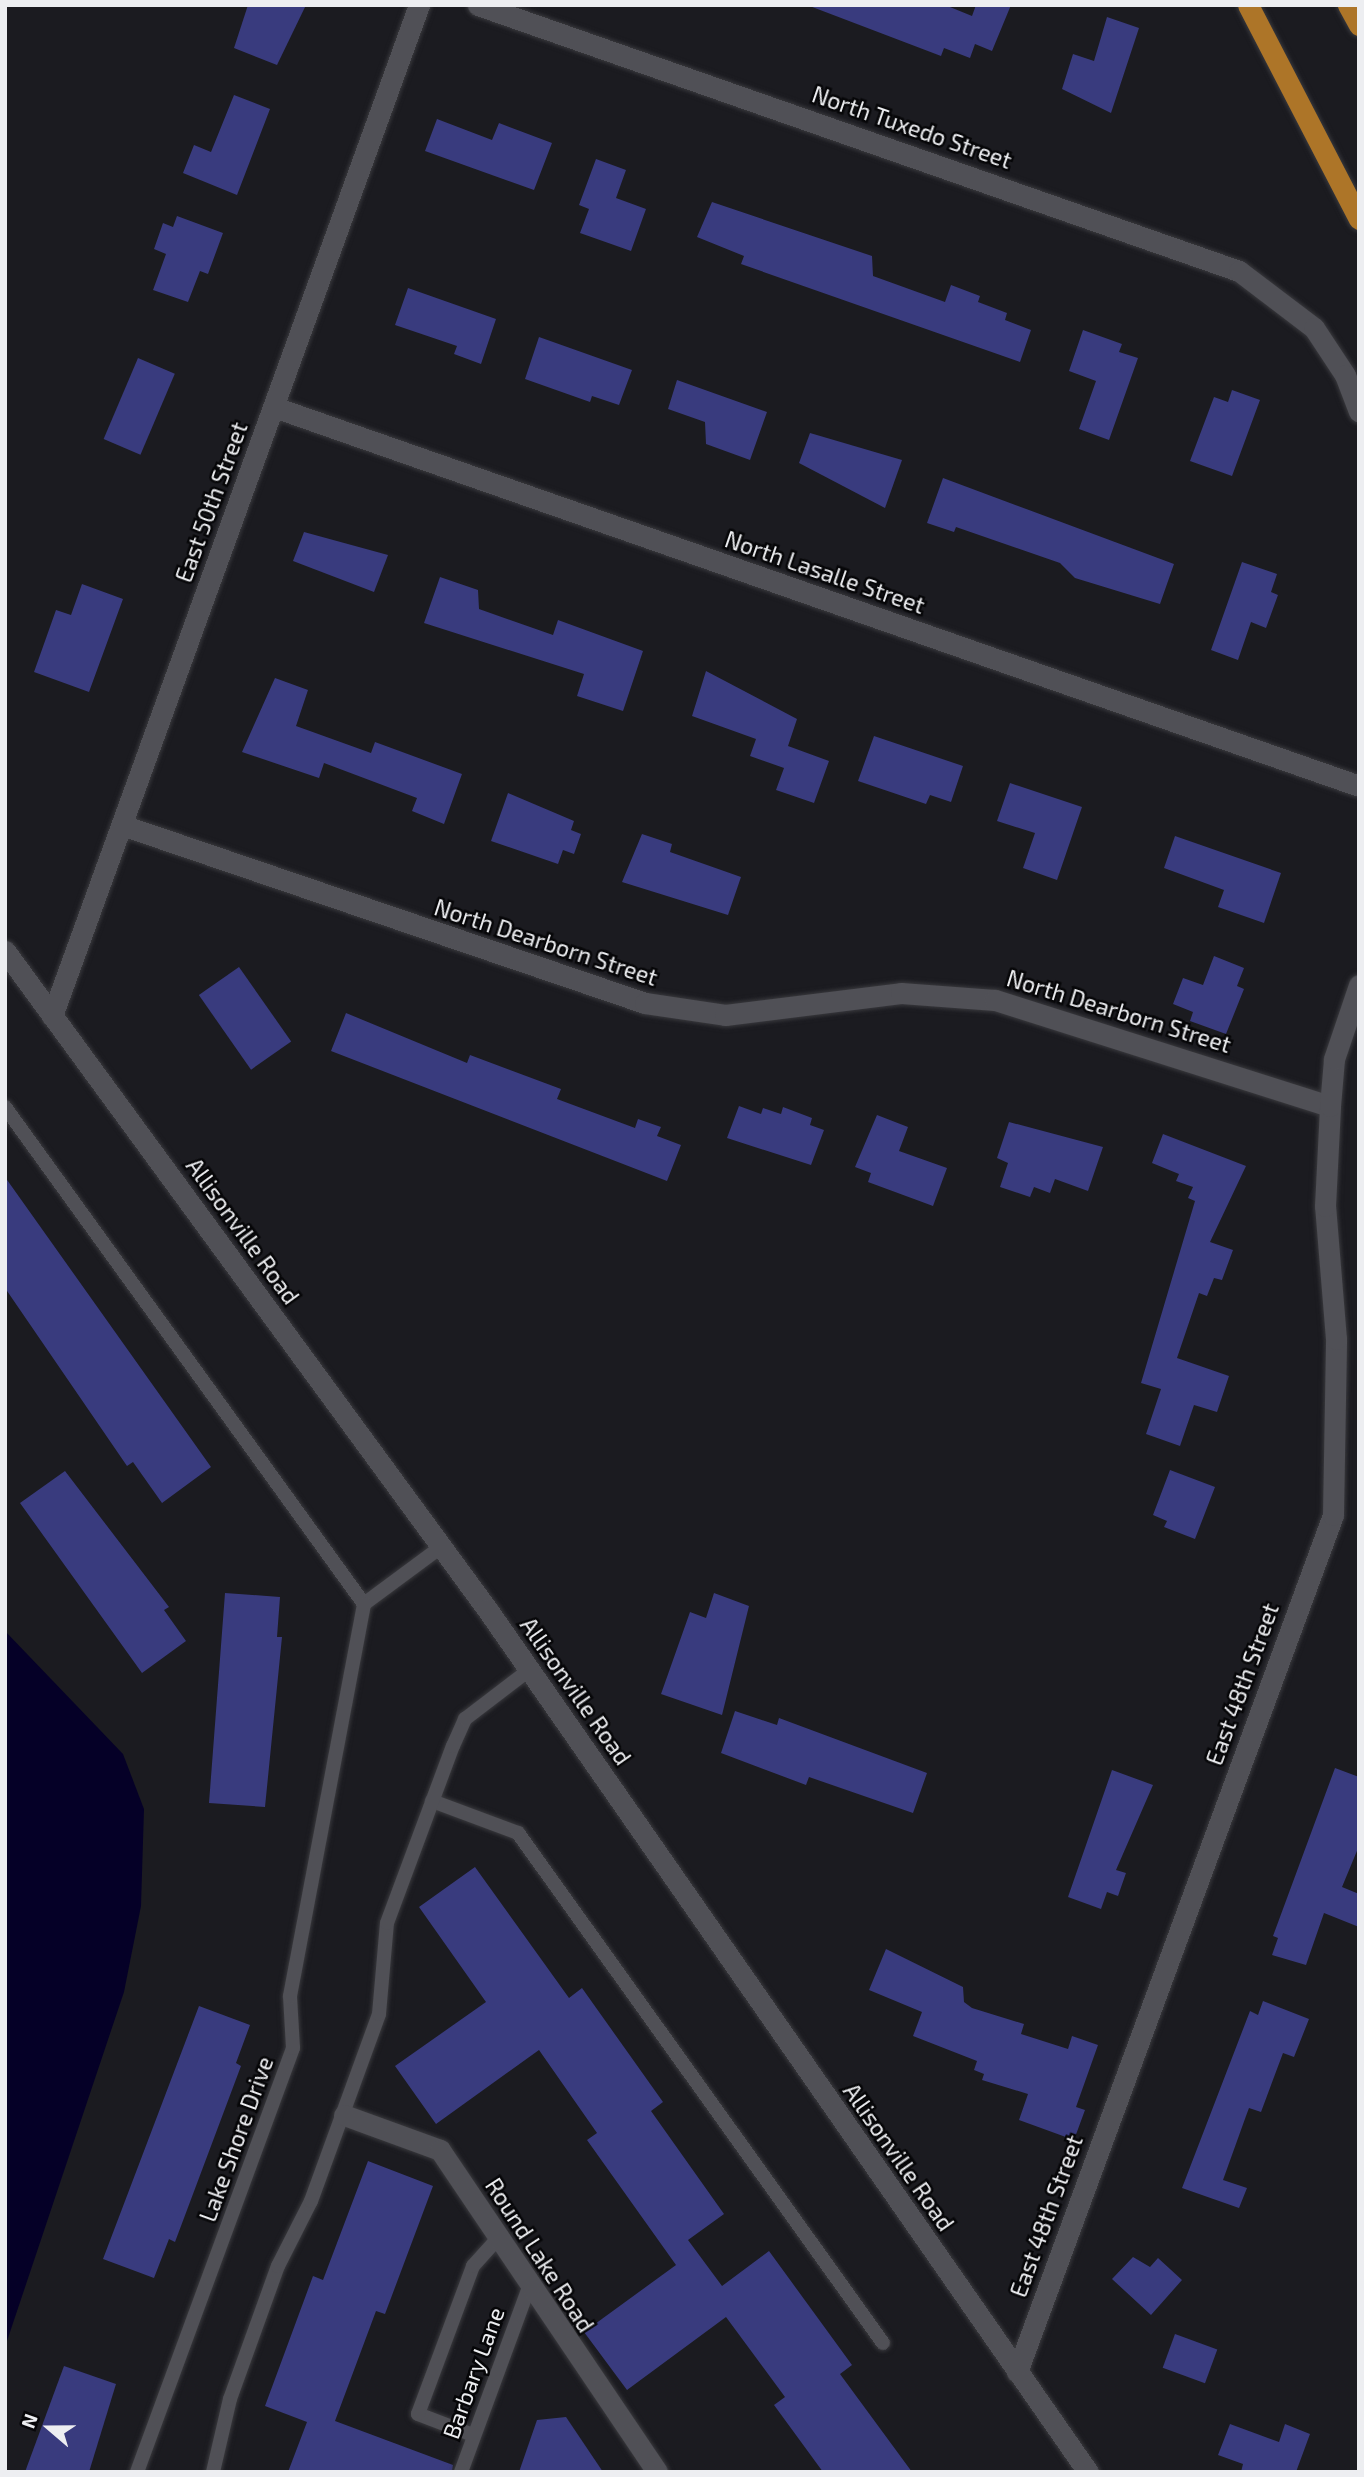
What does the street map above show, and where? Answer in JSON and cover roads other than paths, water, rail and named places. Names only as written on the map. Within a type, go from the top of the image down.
[{"type":"main road","points":[[1248,5],[1359,219]]},
{"type":"main road","points":[[1348,5],[1359,26]]},
{"type":"street","name":"East 50th Street","points":[[52,1016],[419,5]]},
{"type":"street","name":"North Tuxedo Street","points":[[478,5],[1227,266],[1273,292],[1314,328],[1345,375],[1359,411]]},
{"type":"street","name":"North Lasalle Street","points":[[274,407],[1359,786]]},
{"type":"street","name":"North Dearborn Street","points":[[122,825],[645,1003],[725,1015],[901,993],[995,1000],[1330,1106]]},
{"type":"street","name":"Allisonville Road","points":[[5,951],[529,1670],[1087,2472]]},
{"type":"street","name":"East 48th Street","points":[[1017,2372],[1333,1515],[1336,1339],[1325,1206],[1334,1059],[1359,985]]},
{"type":"street","name":"Round Lake Road","points":[[344,2115],[440,2150],[528,2290],[657,2472]]},
{"type":"lane","points":[[5,1107],[364,1604],[441,1547]]},
{"type":"lane","name":"Lake Shore Drive","points":[[137,2472],[293,2048],[290,1996],[364,1604]]},
{"type":"lane","points":[[212,2472],[230,2399],[278,2266],[344,2115],[384,1997],[387,1923],[432,1801],[465,1719],[529,1670]]},
{"type":"lane","points":[[432,1801],[518,1833],[883,2343]]},
{"type":"lane","points":[[473,2435],[418,2414],[473,2266],[497,2239]]},
{"type":"lane","name":"Barbary Lane","points":[[461,2472],[528,2290]]}]
